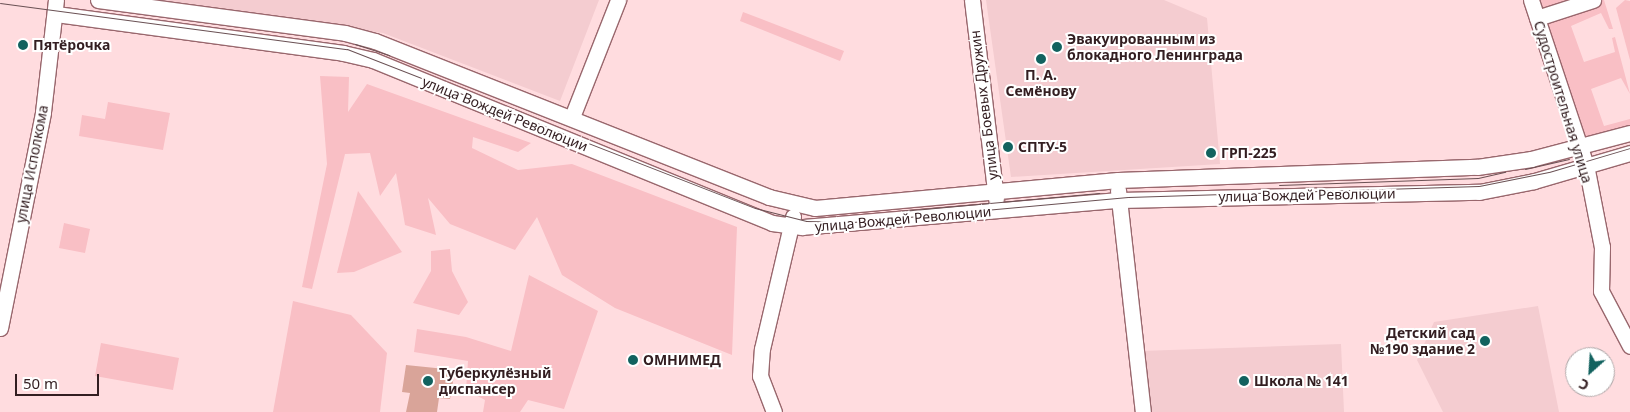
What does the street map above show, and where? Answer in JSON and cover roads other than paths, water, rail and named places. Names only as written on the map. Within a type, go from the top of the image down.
[{"type":"street","name":"улица Вождей Революции","points":[[98,0],[345,34],[374,41],[797,206],[839,207],[994,189],[1118,180],[1477,167],[1581,147],[1630,133]]},
{"type":"street","points":[[572,117],[618,0]]},
{"type":"street","name":"улица Боевых Дружин","points":[[972,0],[997,210]]},
{"type":"street","name":"Судостроительная улица","points":[[1531,0],[1586,165],[1602,247],[1600,291],[1630,346]]},
{"type":"street","points":[[1538,18],[1593,0]]},
{"type":"street","name":"улица Вождей Революции","points":[[56,7],[314,48],[373,60],[772,223],[790,226],[856,225],[997,210],[1120,200],[1479,192],[1630,153]]},
{"type":"street","name":"улица Исполкома","points":[[0,328],[43,112],[56,7]]},
{"type":"street","points":[[1118,180],[1143,412]]},
{"type":"street","points":[[774,412],[760,376],[762,349],[790,226],[797,206]]},
{"type":"tram line","points":[[0,3],[347,49],[755,208],[806,221],[853,222],[1128,197],[1479,186],[1549,172],[1630,148]]},
{"type":"tram line","points":[[355,44],[389,55]]},
{"type":"tram line","points":[[1525,169],[1569,159]]},
{"type":"tram line","points":[[1279,185],[1478,178],[1505,172]]},
{"type":"tram line","points":[[902,211],[1099,193]]},
{"type":"place","name":"Пятёрочка","points":[[23,45]]},
{"type":"place","name":"Эвакуированным из блокадного Ленинграда","points":[[1057,47]]},
{"type":"place","name":"П. А. Семёнову","points":[[1041,59]]},
{"type":"place","name":"СПТУ-5","points":[[1008,147]]},
{"type":"place","name":"ГРП-225","points":[[1211,153]]},
{"type":"place","name":"Детский сад №190 здание 2","points":[[1485,341]]},
{"type":"place","name":"ОМНИМЕД","points":[[633,360]]},
{"type":"place","name":"Туберкулёзный диспансер","points":[[428,381]]},
{"type":"place","name":"Школа № 141","points":[[1244,381]]}]
